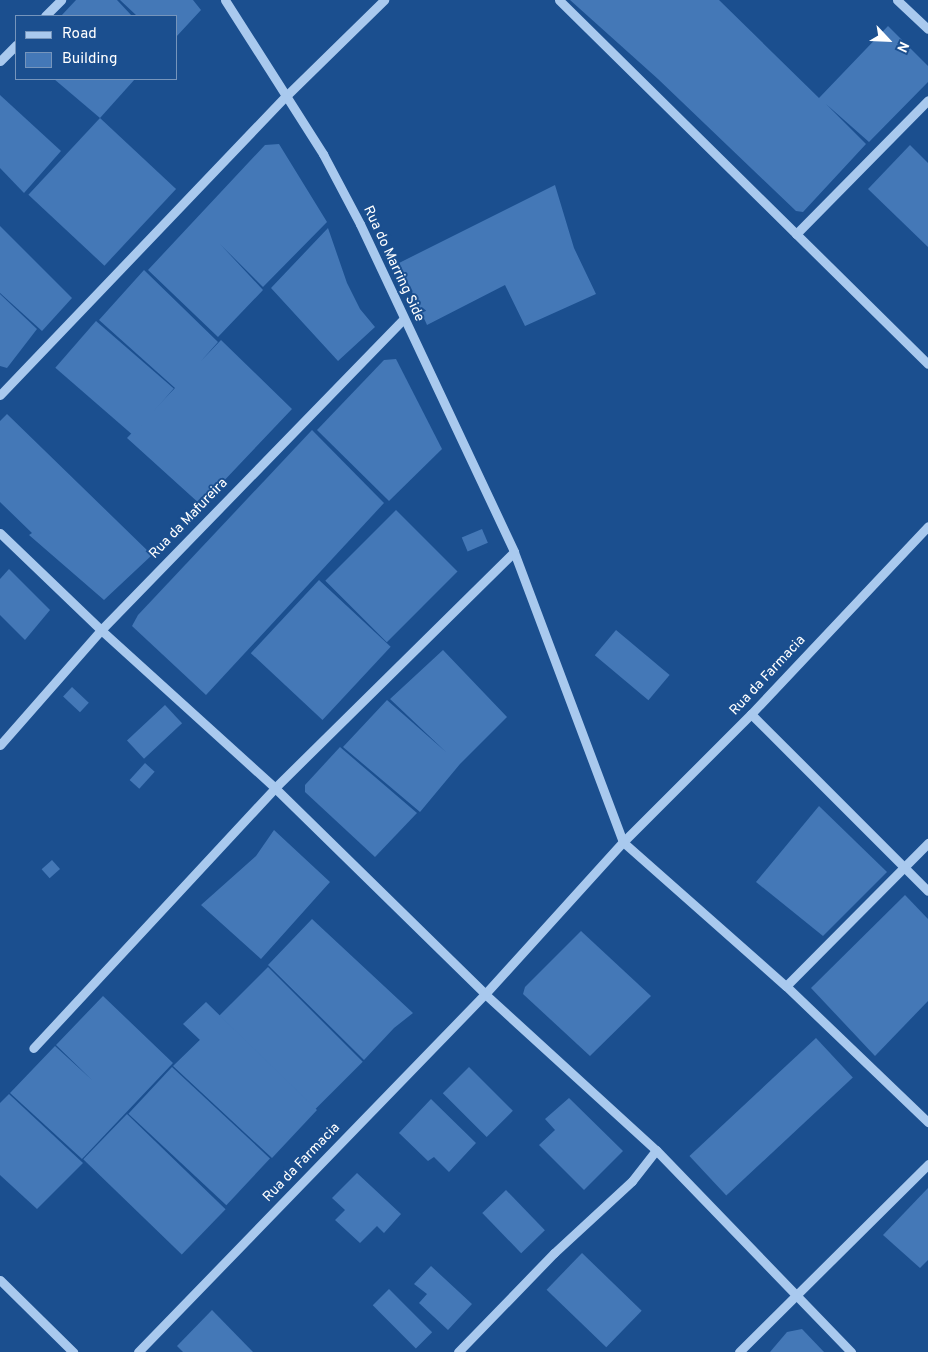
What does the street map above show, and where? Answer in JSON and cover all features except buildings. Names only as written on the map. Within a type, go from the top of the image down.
[{"type":"street","points":[[46,15],[61,0]]},
{"type":"street","name":"Rua do Marring Side","points":[[225,0],[284,97],[324,154],[514,552],[623,842]]},
{"type":"street","points":[[0,395],[284,97],[384,0]]},
{"type":"street","points":[[559,0],[928,364]]},
{"type":"street","points":[[897,0],[928,29]]},
{"type":"street","points":[[0,61],[15,46]]},
{"type":"street","points":[[796,234],[928,100]]},
{"type":"street","name":"Rua da Mafureira","points":[[0,745],[101,630],[403,319]]},
{"type":"street","name":"Rua da Farmacia","points":[[138,1352],[485,994],[623,842],[751,714],[928,526]]},
{"type":"street","points":[[0,533],[101,630],[275,788],[485,994],[656,1150],[851,1352]]},
{"type":"street","points":[[33,1048],[275,788],[514,552]]},
{"type":"street","points":[[751,714],[928,891]]},
{"type":"street","points":[[623,842],[786,986],[928,1122]]},
{"type":"street","points":[[786,986],[928,843]]},
{"type":"street","points":[[458,1352],[554,1253],[632,1181],[656,1150]]},
{"type":"street","points":[[739,1352],[796,1293],[928,1164]]},
{"type":"street","points":[[0,1280],[73,1352]]}]
